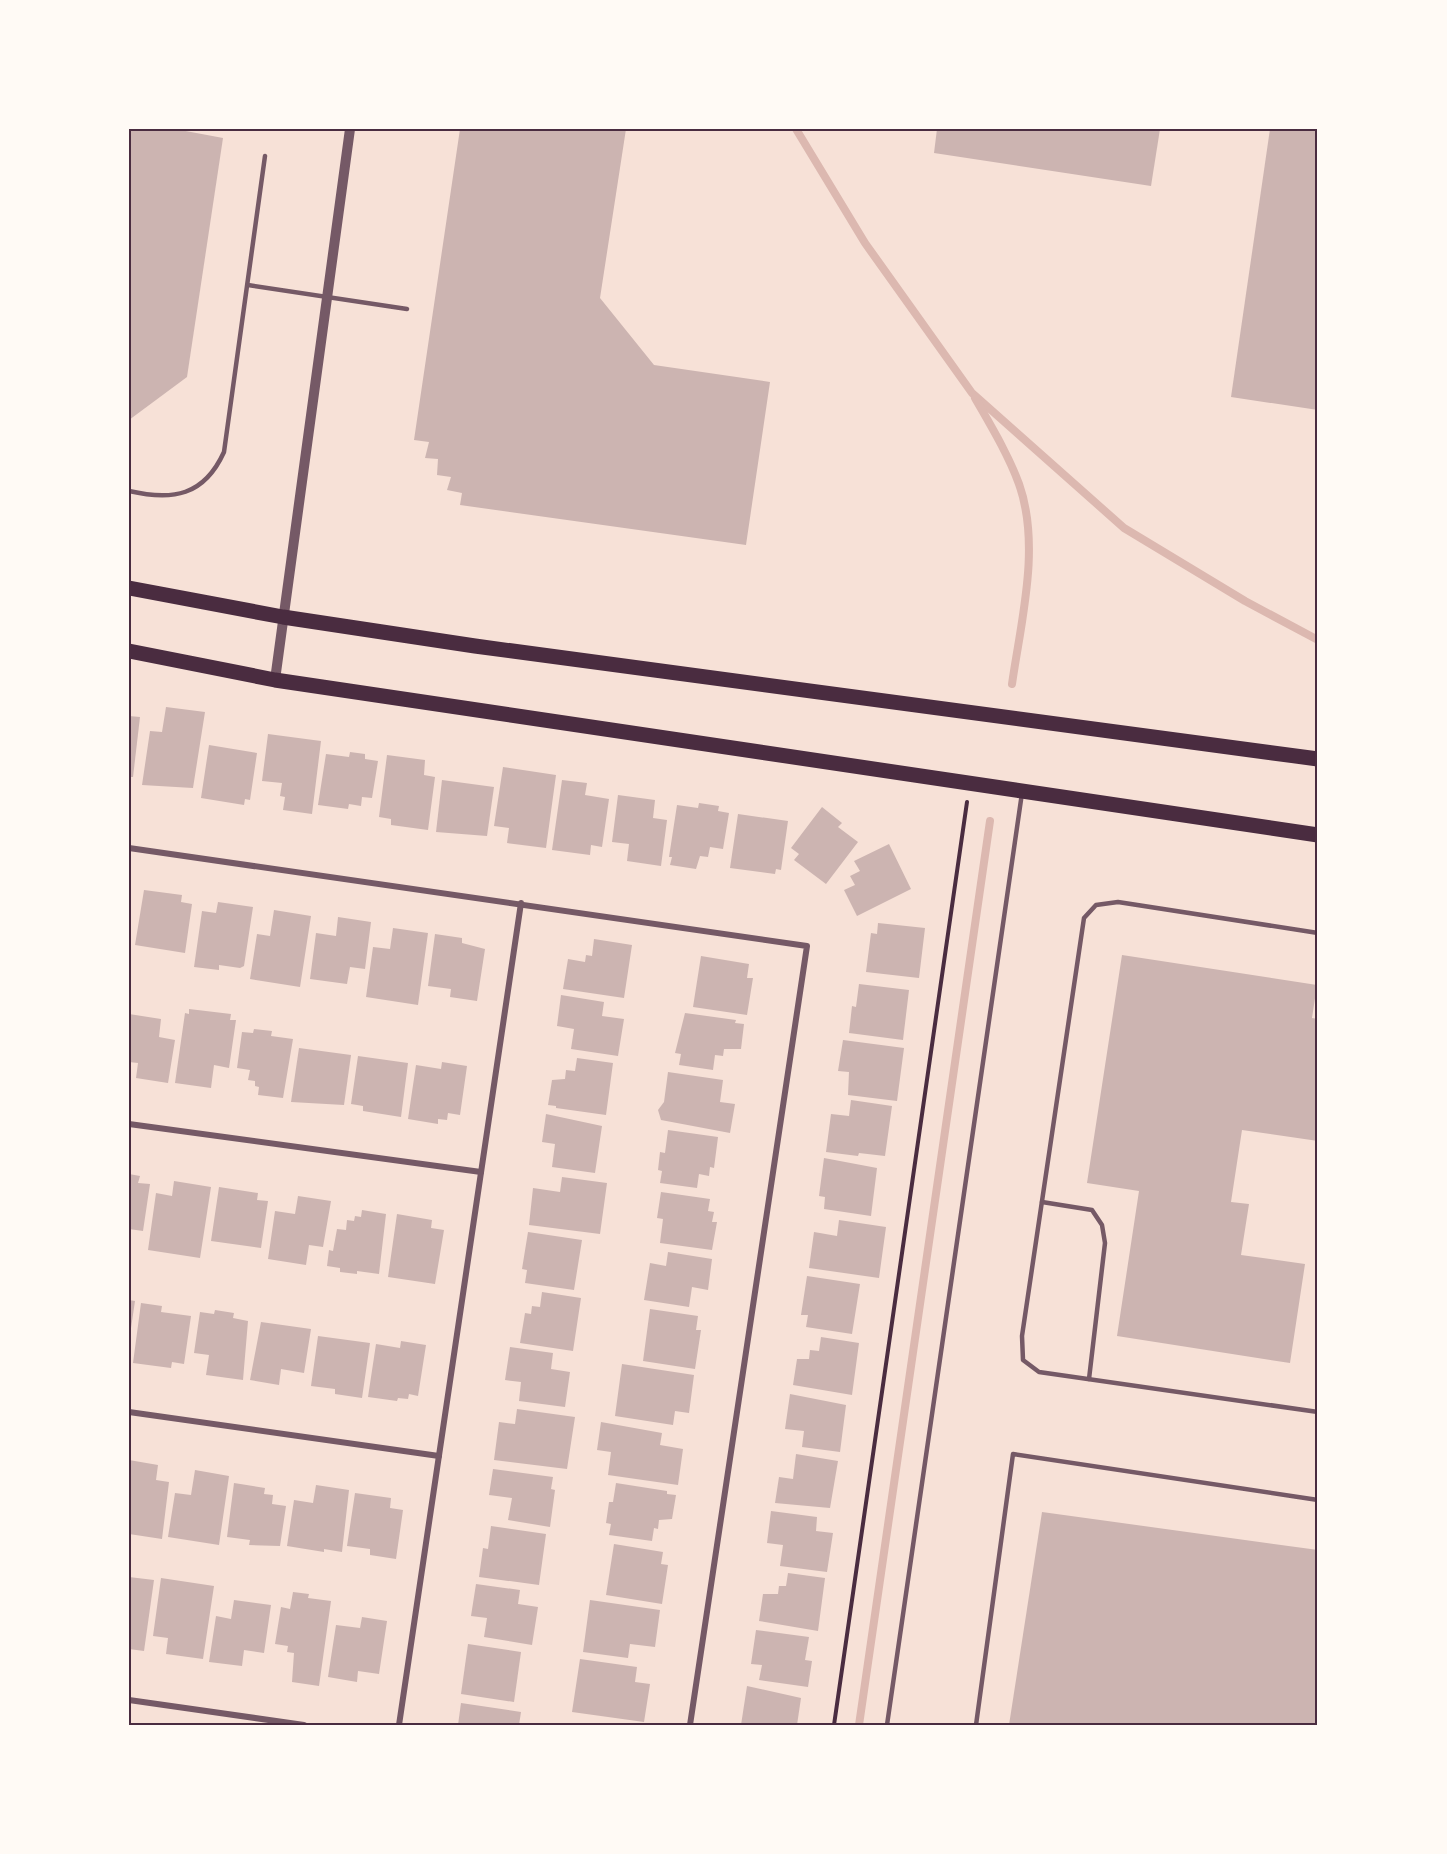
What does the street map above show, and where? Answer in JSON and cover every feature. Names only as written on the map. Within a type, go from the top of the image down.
[{"type":"main road","points":[[129,588],[283,617],[1028,722],[1318,759]]},
{"type":"main road","points":[[129,651],[276,680],[1318,835]]},
{"type":"street","points":[[276,680],[350,129]]},
{"type":"street","points":[[129,848],[807,946],[690,1725]]},
{"type":"street","points":[[399,1725],[521,903]]},
{"type":"street","points":[[129,1124],[481,1172]]},
{"type":"street","points":[[129,1412],[439,1456]]},
{"type":"street","points":[[129,1700],[304,1725]]},
{"type":"lane","points":[[129,491],[165,496],[184,493],[200,487],[215,472],[224,452],[265,156]]},
{"type":"lane","points":[[248,285],[407,309]]},
{"type":"lane","points":[[886,1725],[1022,792]]},
{"type":"lane","points":[[1318,933],[1118,902],[1096,905],[1084,918],[1022,1336],[1023,1360],[1038,1372],[1318,1412]]},
{"type":"lane","points":[[1042,1202],[1092,1210],[1102,1225],[1105,1242],[1089,1379]]},
{"type":"lane","points":[[976,1725],[1013,1454],[1318,1500]]},
{"type":"path","points":[[834,1725],[970,784]]},
{"type":"building","points":[[129,129],[175,129],[223,138],[187,377],[129,420]]},
{"type":"building","points":[[460,129],[626,129],[600,298],[654,365],[770,382],[746,545],[460,505],[462,493],[447,490],[451,477],[437,475],[438,459],[425,458],[429,442],[414,440]]},
{"type":"building","points":[[937,129],[1160,129],[1151,186],[934,153]]},
{"type":"building","points":[[1270,129],[1318,129],[1318,410],[1231,397]]},
{"type":"building","points":[[166,707],[205,712],[193,788],[142,785],[150,731],[162,732]]},
{"type":"building","points":[[129,716],[140,717],[133,777],[129,777]]},
{"type":"building","points":[[268,734],[321,741],[312,814],[283,810],[285,797],[280,796],[282,783],[262,781]]},
{"type":"building","points":[[209,745],[257,753],[250,800],[245,799],[244,805],[201,798]]},
{"type":"building","points":[[350,752],[365,754],[365,759],[378,761],[372,798],[362,797],[361,806],[349,804],[348,809],[318,805],[326,754],[349,757]]},
{"type":"building","points":[[387,755],[425,760],[424,775],[435,777],[428,830],[391,825],[391,819],[379,817]]},
{"type":"building","points":[[503,767],[556,775],[546,848],[507,843],[509,828],[494,826]]},
{"type":"building","points":[[442,780],[494,787],[487,836],[436,832]]},
{"type":"building","points":[[562,780],[587,783],[585,795],[609,799],[602,847],[591,845],[590,855],[552,850]]},
{"type":"building","points":[[618,795],[655,800],[653,818],[667,820],[661,866],[627,861],[629,844],[612,842]]},
{"type":"building","points":[[699,803],[719,806],[718,811],[729,813],[723,849],[710,847],[708,857],[700,856],[696,869],[670,865],[672,857],[669,857],[677,805],[698,808]]},
{"type":"building","points":[[822,807],[842,823],[838,827],[858,842],[826,884],[794,860],[799,854],[791,848]]},
{"type":"building","points":[[738,814],[788,821],[781,870],[776,869],[775,874],[730,868]]},
{"type":"building","points":[[889,844],[911,889],[857,916],[844,890],[855,885],[850,876],[860,871],[854,861]]},
{"type":"building","points":[[144,890],[182,895],[181,902],[192,904],[185,953],[135,945]]},
{"type":"building","points":[[218,902],[253,907],[244,966],[240,968],[219,965],[219,970],[194,967],[202,911],[216,913]]},
{"type":"building","points":[[274,910],[311,916],[300,987],[250,979],[257,934],[270,936]]},
{"type":"building","points":[[338,917],[371,922],[365,969],[350,967],[347,984],[310,979],[316,933],[336,936]]},
{"type":"building","points":[[878,923],[925,928],[919,978],[866,972],[871,933],[877,934]]},
{"type":"building","points":[[393,928],[428,933],[418,1005],[366,997],[373,947],[390,949]]},
{"type":"building","points":[[435,934],[462,938],[462,943],[485,949],[477,1001],[450,997],[451,989],[428,986]]},
{"type":"building","points":[[594,939],[632,945],[624,998],[563,989],[568,959],[585,962],[586,955],[592,956]]},
{"type":"building","points":[[1122,955],[1317,985],[1312,1018],[1318,1019],[1318,1141],[1242,1130],[1231,1202],[1249,1204],[1241,1255],[1305,1264],[1290,1363],[1117,1336],[1139,1191],[1087,1183]]},
{"type":"building","points":[[701,956],[749,964],[747,978],[753,978],[747,1015],[693,1007]]},
{"type":"building","points":[[859,984],[909,990],[903,1040],[849,1033],[852,1006],[856,1007]]},
{"type":"building","points":[[561,995],[604,1002],[602,1016],[624,1019],[618,1056],[571,1049],[574,1029],[557,1026]]},
{"type":"building","points":[[189,1009],[231,1014],[230,1020],[236,1020],[229,1068],[214,1065],[211,1088],[175,1083],[185,1013],[189,1014]]},
{"type":"building","points":[[685,1013],[736,1020],[735,1023],[744,1024],[741,1049],[724,1049],[723,1056],[715,1055],[713,1070],[679,1065],[681,1054],[675,1053]]},
{"type":"building","points":[[129,1014],[161,1019],[159,1037],[175,1040],[168,1083],[136,1078],[138,1063],[129,1062]]},
{"type":"building","points":[[254,1029],[272,1031],[271,1036],[293,1039],[283,1098],[258,1095],[259,1087],[255,1086],[255,1081],[248,1080],[250,1070],[237,1068],[242,1032],[253,1033]]},
{"type":"building","points":[[843,1040],[904,1048],[897,1101],[848,1095],[849,1072],[838,1071]]},
{"type":"building","points":[[299,1048],[351,1055],[344,1105],[291,1102]]},
{"type":"building","points":[[358,1056],[408,1063],[401,1117],[363,1111],[363,1106],[351,1104]]},
{"type":"building","points":[[577,1058],[613,1063],[606,1115],[548,1105],[552,1080],[565,1079],[566,1070],[575,1071]]},
{"type":"building","points":[[442,1062],[467,1066],[460,1115],[448,1113],[447,1120],[438,1119],[438,1124],[408,1119],[416,1065],[441,1069]]},
{"type":"building","points":[[668,1072],[723,1080],[720,1102],[735,1104],[730,1133],[661,1120],[658,1110],[664,1102]]},
{"type":"building","points":[[851,1100],[892,1106],[885,1156],[859,1153],[858,1156],[826,1152],[831,1114],[849,1116]]},
{"type":"building","points":[[546,1114],[602,1126],[595,1173],[552,1167],[555,1144],[542,1142]]},
{"type":"building","points":[[668,1130],[718,1137],[714,1168],[710,1167],[709,1176],[699,1174],[697,1188],[660,1183],[662,1171],[658,1170],[660,1152],[665,1153]]},
{"type":"building","points":[[824,1158],[877,1168],[871,1216],[824,1209],[825,1197],[819,1196]]},
{"type":"building","points":[[129,1174],[140,1176],[138,1183],[150,1184],[143,1231],[129,1229]]},
{"type":"building","points":[[562,1177],[607,1183],[600,1234],[529,1225],[533,1188],[560,1192]]},
{"type":"building","points":[[174,1181],[211,1187],[200,1258],[148,1250],[156,1193],[172,1196]]},
{"type":"building","points":[[219,1187],[258,1193],[257,1200],[268,1201],[261,1248],[211,1241]]},
{"type":"building","points":[[661,1192],[710,1199],[708,1211],[714,1212],[712,1222],[717,1222],[712,1250],[660,1243],[663,1219],[657,1218]]},
{"type":"building","points":[[298,1196],[331,1201],[323,1247],[309,1245],[306,1265],[268,1259],[275,1211],[295,1214]]},
{"type":"building","points":[[362,1210],[386,1214],[379,1274],[357,1271],[357,1274],[340,1272],[340,1268],[327,1266],[329,1250],[333,1251],[337,1229],[346,1230],[347,1220],[354,1221],[355,1216],[361,1217]]},
{"type":"building","points":[[397,1214],[432,1220],[431,1228],[444,1230],[435,1284],[388,1277]]},
{"type":"building","points":[[839,1220],[886,1227],[879,1278],[809,1268],[814,1232],[837,1236]]},
{"type":"building","points":[[528,1232],[582,1240],[574,1290],[525,1283],[527,1270],[522,1269]]},
{"type":"building","points":[[668,1252],[712,1259],[708,1290],[692,1287],[689,1307],[644,1300],[650,1263],[666,1266]]},
{"type":"building","points":[[807,1276],[860,1284],[852,1334],[806,1327],[808,1315],[801,1315]]},
{"type":"building","points":[[542,1292],[581,1298],[573,1351],[520,1343],[525,1313],[531,1314],[532,1306],[540,1307]]},
{"type":"building","points":[[129,1300],[135,1301],[130,1335],[129,1335]]},
{"type":"building","points":[[141,1303],[162,1306],[161,1312],[191,1316],[184,1364],[172,1362],[171,1368],[133,1363]]},
{"type":"building","points":[[650,1309],[698,1316],[696,1330],[701,1330],[695,1369],[643,1361]]},
{"type":"building","points":[[215,1310],[234,1313],[233,1318],[248,1321],[243,1380],[206,1375],[209,1355],[194,1353],[200,1312],[214,1314]]},
{"type":"building","points":[[261,1322],[311,1329],[304,1373],[281,1369],[279,1385],[250,1380]]},
{"type":"building","points":[[318,1336],[370,1343],[362,1398],[335,1394],[335,1389],[311,1386]]},
{"type":"building","points":[[821,1337],[859,1343],[852,1395],[793,1385],[797,1359],[809,1359],[810,1350],[819,1351]]},
{"type":"building","points":[[401,1341],[426,1345],[418,1396],[409,1394],[408,1399],[398,1398],[397,1401],[368,1397],[376,1344],[400,1348]]},
{"type":"building","points":[[510,1347],[553,1353],[551,1369],[570,1372],[565,1407],[519,1401],[521,1382],[505,1380]]},
{"type":"building","points":[[622,1364],[694,1375],[689,1413],[675,1411],[673,1425],[615,1416]]},
{"type":"building","points":[[790,1394],[846,1405],[840,1452],[802,1447],[804,1431],[785,1429]]},
{"type":"building","points":[[517,1409],[575,1417],[567,1469],[494,1460],[499,1422],[515,1424]]},
{"type":"building","points":[[601,1422],[662,1433],[660,1445],[683,1449],[678,1485],[608,1475],[611,1452],[597,1450]]},
{"type":"building","points":[[796,1454],[838,1461],[830,1508],[775,1503],[779,1477],[793,1479]]},
{"type":"building","points":[[129,1460],[158,1465],[156,1480],[169,1482],[162,1539],[129,1534]]},
{"type":"building","points":[[493,1469],[553,1477],[551,1489],[555,1490],[550,1527],[508,1520],[512,1498],[489,1495]]},
{"type":"building","points":[[195,1470],[229,1476],[219,1545],[168,1537],[175,1493],[191,1495]]},
{"type":"building","points":[[234,1483],[265,1488],[264,1494],[273,1495],[272,1504],[286,1506],[280,1546],[249,1545],[250,1540],[227,1537]]},
{"type":"building","points":[[616,1483],[667,1491],[667,1494],[676,1495],[672,1519],[659,1520],[658,1529],[654,1528],[652,1541],[609,1535],[611,1524],[606,1523],[609,1502],[613,1502]]},
{"type":"building","points":[[316,1485],[349,1490],[342,1552],[324,1549],[324,1552],[287,1546],[294,1500],[313,1503]]},
{"type":"building","points":[[355,1493],[391,1498],[390,1508],[403,1510],[396,1559],[370,1555],[370,1549],[347,1546]]},
{"type":"building","points":[[771,1511],[817,1517],[816,1531],[833,1533],[827,1572],[780,1566],[783,1545],[767,1543]]},
{"type":"building","points":[[1042,1512],[1318,1550],[1318,1725],[1009,1725]]},
{"type":"building","points":[[491,1526],[546,1534],[539,1585],[479,1577],[483,1548],[488,1549]]},
{"type":"building","points":[[614,1544],[663,1552],[661,1564],[668,1565],[662,1604],[606,1595]]},
{"type":"building","points":[[788,1573],[825,1578],[818,1631],[759,1621],[763,1594],[778,1594],[779,1586],[786,1586]]},
{"type":"building","points":[[129,1577],[154,1580],[144,1651],[129,1649]]},
{"type":"building","points":[[161,1578],[214,1586],[203,1659],[166,1654],[168,1638],[153,1636]]},
{"type":"building","points":[[476,1584],[520,1590],[518,1604],[538,1607],[532,1645],[484,1637],[487,1618],[471,1616]]},
{"type":"building","points":[[293,1592],[309,1594],[308,1598],[331,1601],[319,1686],[292,1682],[294,1653],[287,1652],[288,1646],[275,1644],[281,1607],[290,1609]]},
{"type":"building","points":[[234,1600],[271,1605],[264,1653],[244,1650],[242,1666],[209,1662],[216,1616],[231,1619]]},
{"type":"building","points":[[590,1600],[660,1610],[655,1647],[630,1644],[628,1658],[583,1652]]},
{"type":"building","points":[[362,1617],[387,1621],[379,1674],[358,1671],[357,1682],[328,1677],[336,1625],[360,1628]]},
{"type":"building","points":[[756,1630],[809,1637],[805,1660],[812,1661],[808,1687],[759,1680],[762,1665],[751,1664]]},
{"type":"building","points":[[468,1644],[521,1652],[514,1702],[461,1694]]},
{"type":"building","points":[[580,1659],[637,1667],[635,1682],[650,1684],[644,1722],[572,1712]]},
{"type":"building","points":[[747,1686],[801,1698],[797,1725],[741,1725]]},
{"type":"building","points":[[461,1703],[521,1712],[519,1725],[458,1725]]},
{"type":"waterway","points":[[796,129],[865,243],[972,393],[1124,528],[1245,601],[1318,640]]},
{"type":"waterway","points":[[975,398],[1010,462],[1025,508],[1029,558],[1024,609],[1012,684]]},
{"type":"waterway","points":[[859,1725],[990,821]]}]
